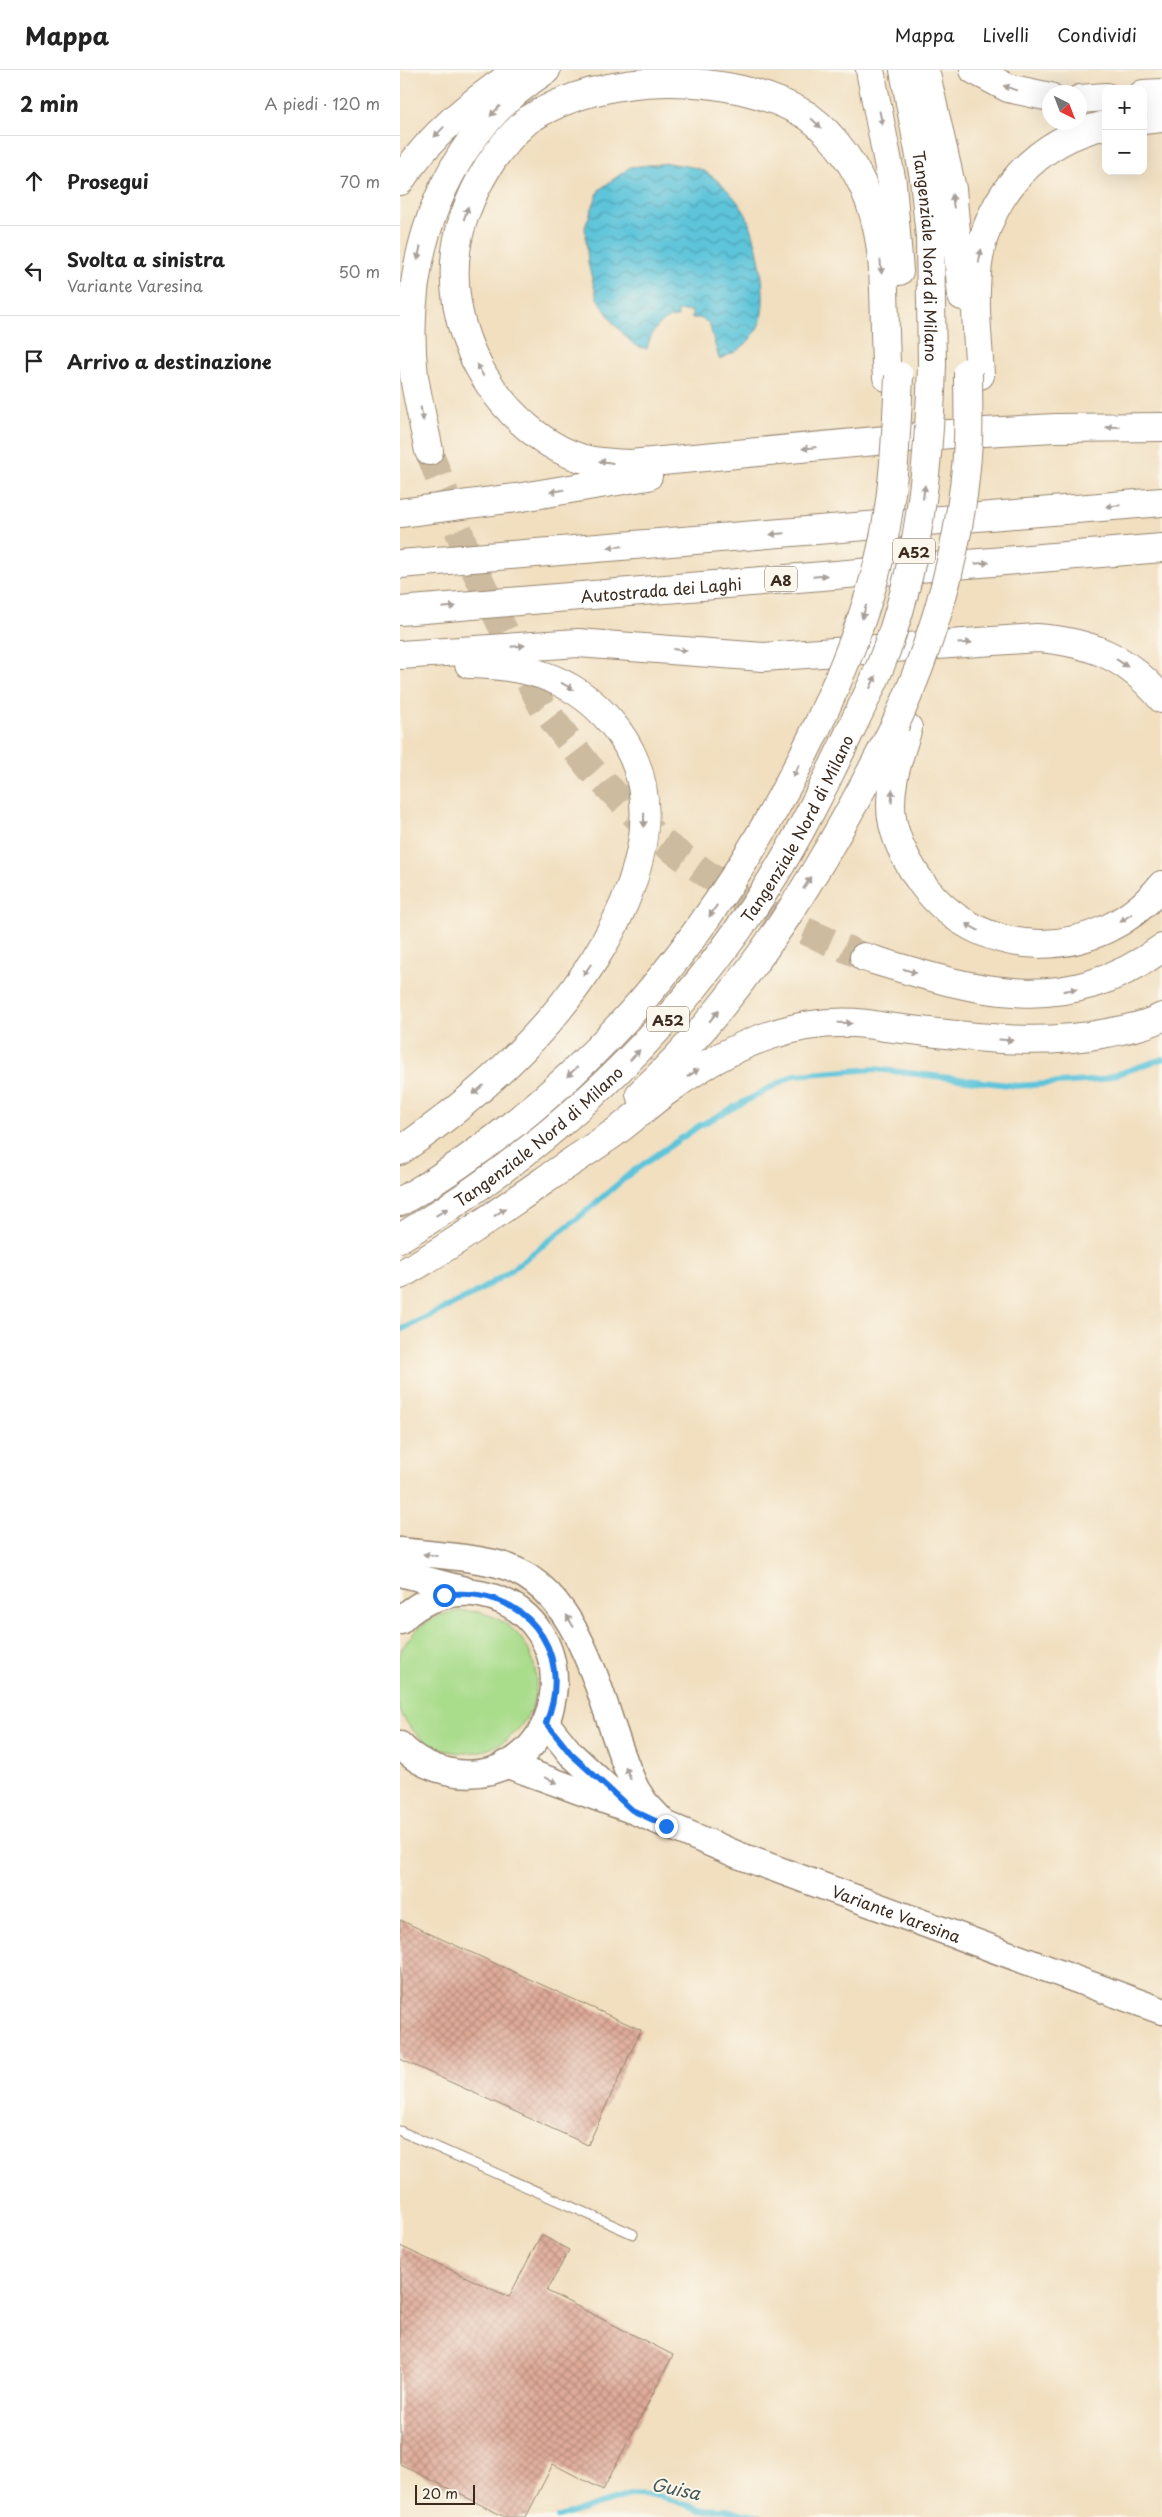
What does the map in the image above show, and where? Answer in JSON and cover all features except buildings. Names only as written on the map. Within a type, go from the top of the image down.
[{"type":"highway","points":[[400,181],[423,149],[451,120],[519,70]]},
{"type":"highway","points":[[430,451],[414,376],[412,348],[412,291],[422,240],[440,192],[467,145],[499,106],[546,70]]},
{"type":"highway","name":"Tangenziale Nord di Milano","points":[[400,1202],[461,1163],[512,1126],[592,1053],[639,1005],[694,937],[738,874],[763,833],[844,669],[864,615],[880,559],[895,461],[893,376],[900,272],[892,183],[870,70]]},
{"type":"highway","name":"Tangenziale Nord di Milano","points":[[400,1238],[501,1172],[550,1133],[598,1091],[670,1018],[709,970],[766,889],[800,833],[881,664],[901,604],[914,550],[930,437],[932,365],[930,238],[924,178],[904,70]]},
{"type":"highway","points":[[925,70],[952,189],[974,373],[980,386],[968,440],[958,523],[943,594],[902,725],[892,783],[893,824],[904,855],[914,874],[939,904],[956,917],[994,938],[1016,943],[1065,942],[1089,937],[1114,926],[1133,913],[1162,885]]},
{"type":"highway","points":[[974,70],[1008,88],[1042,95]]},
{"type":"highway","points":[[893,376],[875,220],[869,201],[851,164],[840,148],[810,117],[794,106],[757,88],[713,77],[686,73],[634,75],[589,86],[547,106],[509,138],[492,159],[477,183],[459,236],[455,268],[459,313],[471,351],[489,385],[510,410],[538,436],[588,460],[630,464],[760,454],[950,434],[1055,428],[1162,427]]},
{"type":"highway","points":[[1147,94],[1162,93]]},
{"type":"highway","points":[[1087,98],[1102,97]]},
{"type":"highway","points":[[1147,120],[1162,118]]},
{"type":"highway","points":[[974,373],[978,264],[985,233],[998,204],[1017,175],[1040,153],[1064,139],[1102,126]]},
{"type":"highway","points":[[400,513],[575,489],[760,454]]},
{"type":"highway","points":[[400,564],[1162,502]]},
{"type":"highway","name":"Autostrada dei Laghi","points":[[400,611],[1162,548]]},
{"type":"highway","points":[[400,655],[548,643],[578,643],[763,657],[1037,638],[1081,644],[1103,652],[1139,674],[1162,699]]},
{"type":"highway","points":[[400,664],[481,664],[514,667],[553,678],[574,689],[609,719],[623,739],[641,781],[644,821],[640,854],[627,897],[604,942],[569,995],[548,1021],[501,1069],[451,1114],[400,1151]]},
{"type":"highway","points":[[540,1183],[648,1086],[714,1017],[782,924],[902,725]]},
{"type":"highway","points":[[864,957],[943,981],[996,991],[1035,994],[1089,987],[1129,971],[1162,948]]},
{"type":"highway","points":[[400,1276],[499,1214],[540,1183],[616,1132],[666,1091],[712,1060],[748,1042],[793,1028],[828,1023],[866,1023],[885,1027],[1031,1042],[1085,1038],[1129,1029],[1162,1017]]},
{"type":"main road","points":[[400,1551],[499,1564],[532,1580],[549,1594],[567,1616],[581,1643],[636,1789],[645,1803],[666,1826]]},
{"type":"main road","points":[[400,1573],[506,1602],[531,1621],[541,1634],[551,1656],[555,1679],[552,1709],[546,1723],[529,1747],[505,1764],[477,1773],[447,1772],[420,1762],[400,1745]]},
{"type":"main road","points":[[400,1621],[415,1608],[444,1595],[475,1593]]},
{"type":"main road","name":"Variante Varesina","points":[[546,1723],[571,1754],[632,1810]]},
{"type":"main road","name":"Variante Varesina","points":[[505,1764],[632,1810],[666,1826],[1162,2011]]},
{"type":"lane","points":[[400,2131],[632,2234]]},
{"type":"green space","points":[[465,1611],[479,1612],[492,1616],[505,1623],[515,1632],[524,1642],[531,1655],[535,1668],[535,1696],[531,1709],[524,1722],[515,1732],[505,1741],[492,1748],[479,1752],[465,1753],[451,1752],[438,1748],[425,1741],[415,1732],[406,1722],[399,1709],[395,1696],[394,1682],[395,1668],[399,1655],[406,1642],[415,1632],[425,1623],[438,1616],[451,1612]]},
{"type":"water","points":[[668,163],[702,170],[722,184],[743,210],[755,241],[763,289],[761,318],[757,329],[745,344],[731,354],[719,359],[709,323],[700,318],[692,318],[692,311],[678,311],[678,317],[661,323],[653,332],[647,349],[634,345],[614,324],[597,298],[588,263],[585,227],[599,190],[630,167]]},
{"type":"waterway","points":[[400,1330],[472,1295],[506,1274],[578,1218],[632,1172],[699,1126],[794,1075],[875,1069],[1017,1086],[1100,1080],[1162,1059]]},
{"type":"waterway","name":"Guisa","points":[[558,2517],[629,2495],[660,2496],[699,2509],[727,2510],[761,2517]]},
{"type":"tunnel","points":[[429,451],[467,553],[509,641],[542,706],[589,767],[659,840],[756,909],[864,957]]},
{"type":"route","points":[[444,1595],[475,1593],[491,1596],[506,1602],[531,1621],[541,1634],[553,1663],[555,1694],[552,1709],[546,1723],[571,1754],[632,1810],[666,1826]]}]
